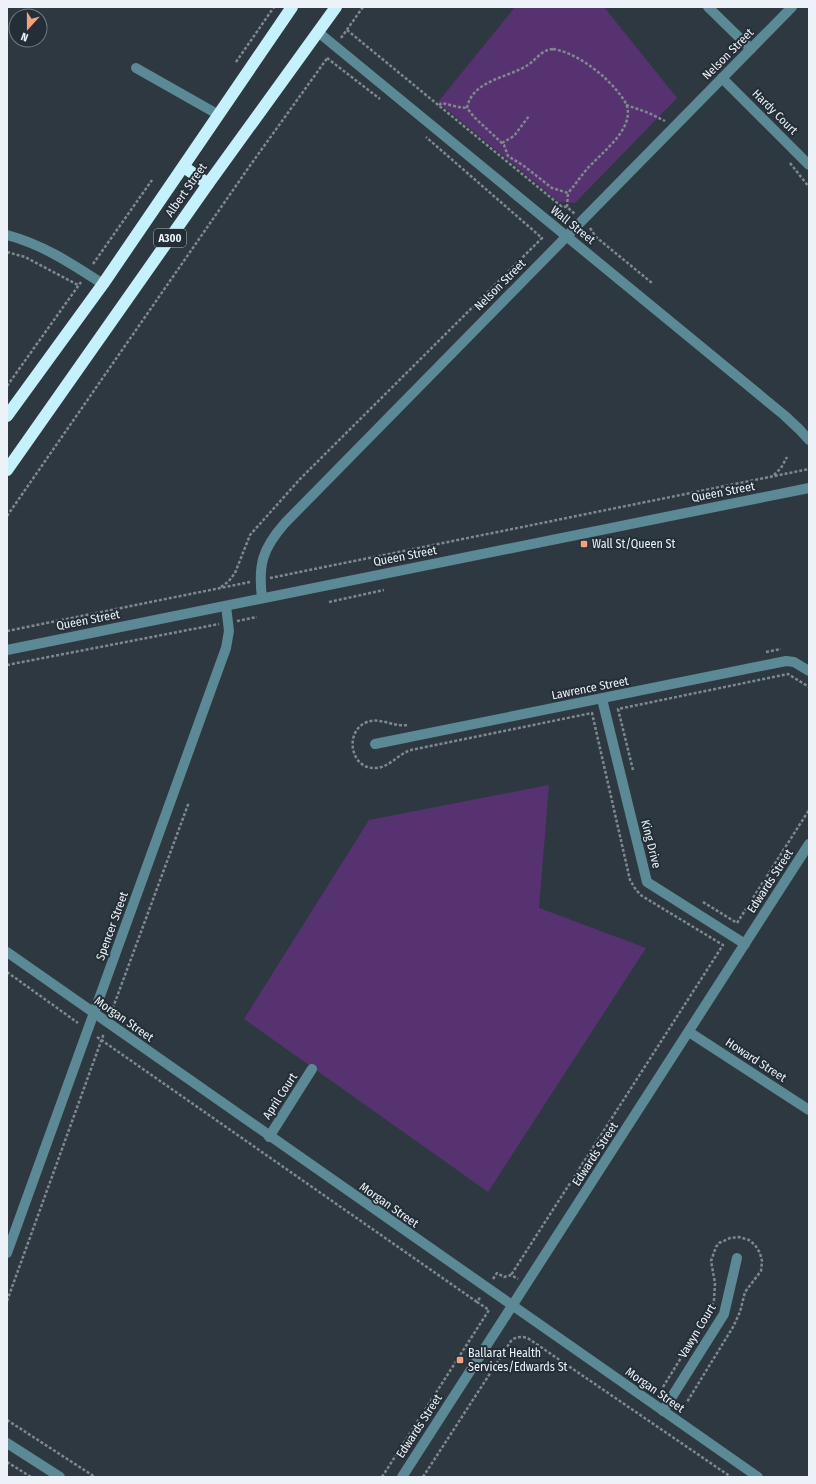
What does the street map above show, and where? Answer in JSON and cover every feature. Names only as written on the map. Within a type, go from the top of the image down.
[{"type":"highway","name":"Albert Street","points":[[7,416],[103,284],[292,7]]},
{"type":"highway","name":"Albert Street","points":[[7,470],[208,184],[336,7]]},
{"type":"highway","points":[[184,167],[208,184]]},
{"type":"street","points":[[708,7],[751,49]]},
{"type":"street","name":"Nelson Street","points":[[262,598],[260,580],[261,567],[265,554],[273,538],[285,524],[792,7]]},
{"type":"street","name":"Wall Street","points":[[318,32],[794,424],[809,440]]},
{"type":"street","points":[[136,68],[219,114]]},
{"type":"street","name":"Hardy Court","points":[[722,78],[809,165]]},
{"type":"street","points":[[7,235],[30,242],[43,248],[87,273],[103,284]]},
{"type":"street","name":"Queen Street","points":[[7,650],[809,488]]},
{"type":"street","name":"Spencer Street","points":[[7,1253],[225,653],[229,635],[229,622],[226,606]]},
{"type":"street","name":"Lawrence Street","points":[[375,744],[786,661],[794,662],[809,671]]},
{"type":"street","name":"King Drive","points":[[602,699],[647,882],[745,944]]},
{"type":"street","name":"Edwards Street","points":[[402,1477],[809,844]]},
{"type":"street","name":"Morgan Street","points":[[7,952],[758,1477]]},
{"type":"street","name":"Howard Street","points":[[689,1032],[809,1110]]},
{"type":"street","name":"April Court","points":[[269,1136],[312,1069]]},
{"type":"street","name":"Vawyn Court","points":[[663,1411],[724,1314],[737,1258]]},
{"type":"street","points":[[7,1443],[60,1477]]},
{"type":"path","points":[[236,62],[274,7]]},
{"type":"path","points":[[7,516],[141,321],[249,167],[265,147],[288,110],[363,7]]},
{"type":"path","points":[[347,30],[561,206],[567,207],[590,227],[596,237],[652,283]]},
{"type":"path","points":[[467,108],[472,97],[482,86],[524,68],[545,51],[553,49],[563,52],[575,57],[596,70],[610,84],[626,105],[626,121],[616,139],[586,170],[568,193],[567,207]]},
{"type":"path","points":[[327,58],[382,101]]},
{"type":"path","points":[[438,105],[440,102],[467,108],[474,118],[502,143],[508,156],[556,190],[568,193]]},
{"type":"path","points":[[626,105],[654,115],[672,128]]},
{"type":"path","points":[[502,143],[514,136],[529,116]]},
{"type":"path","points":[[219,588],[235,573],[250,535],[300,479],[542,238],[424,136]]},
{"type":"path","points":[[7,386],[152,180]]},
{"type":"path","points":[[7,252],[28,258],[78,285]]},
{"type":"path","points":[[772,477],[781,468],[787,457]]},
{"type":"path","points":[[7,631],[809,469]]},
{"type":"path","points":[[330,602],[384,590]]},
{"type":"path","points":[[7,665],[257,617]]},
{"type":"path","points":[[633,770],[618,709],[788,674],[809,687]]},
{"type":"path","points":[[414,724],[396,725],[376,720],[362,725],[356,731],[353,739],[353,748],[357,758],[369,768],[379,768],[389,764],[401,754],[411,750],[592,713]]},
{"type":"path","points":[[7,1302],[101,1040],[189,802]]},
{"type":"path","points":[[697,899],[736,923],[809,810]]},
{"type":"path","points":[[477,1302],[497,1273],[504,1277],[511,1275],[723,945]]},
{"type":"path","points":[[7,972],[101,1040],[489,1310],[382,1477]]},
{"type":"path","points":[[663,1387],[707,1316],[714,1300],[715,1283],[711,1261],[713,1252],[719,1243],[736,1237]]},
{"type":"path","points":[[511,1275],[526,1285]]},
{"type":"path","points":[[423,1477],[511,1341],[520,1336],[529,1339],[731,1477]]},
{"type":"path","points":[[7,1420],[95,1477]]},
{"type":"path","points":[[7,1462],[31,1477]]},
{"type":"shaded area","points":[[515,7],[604,7],[677,98],[575,203],[559,202],[438,102]]},
{"type":"shaded area","points":[[549,785],[539,908],[646,948],[488,1192],[244,1019],[369,820]]},
{"type":"place","name":"Wall St/Queen St","points":[[584,544]]},
{"type":"place","name":"Ballarat Health Services/Edwards St","points":[[460,1360]]}]
